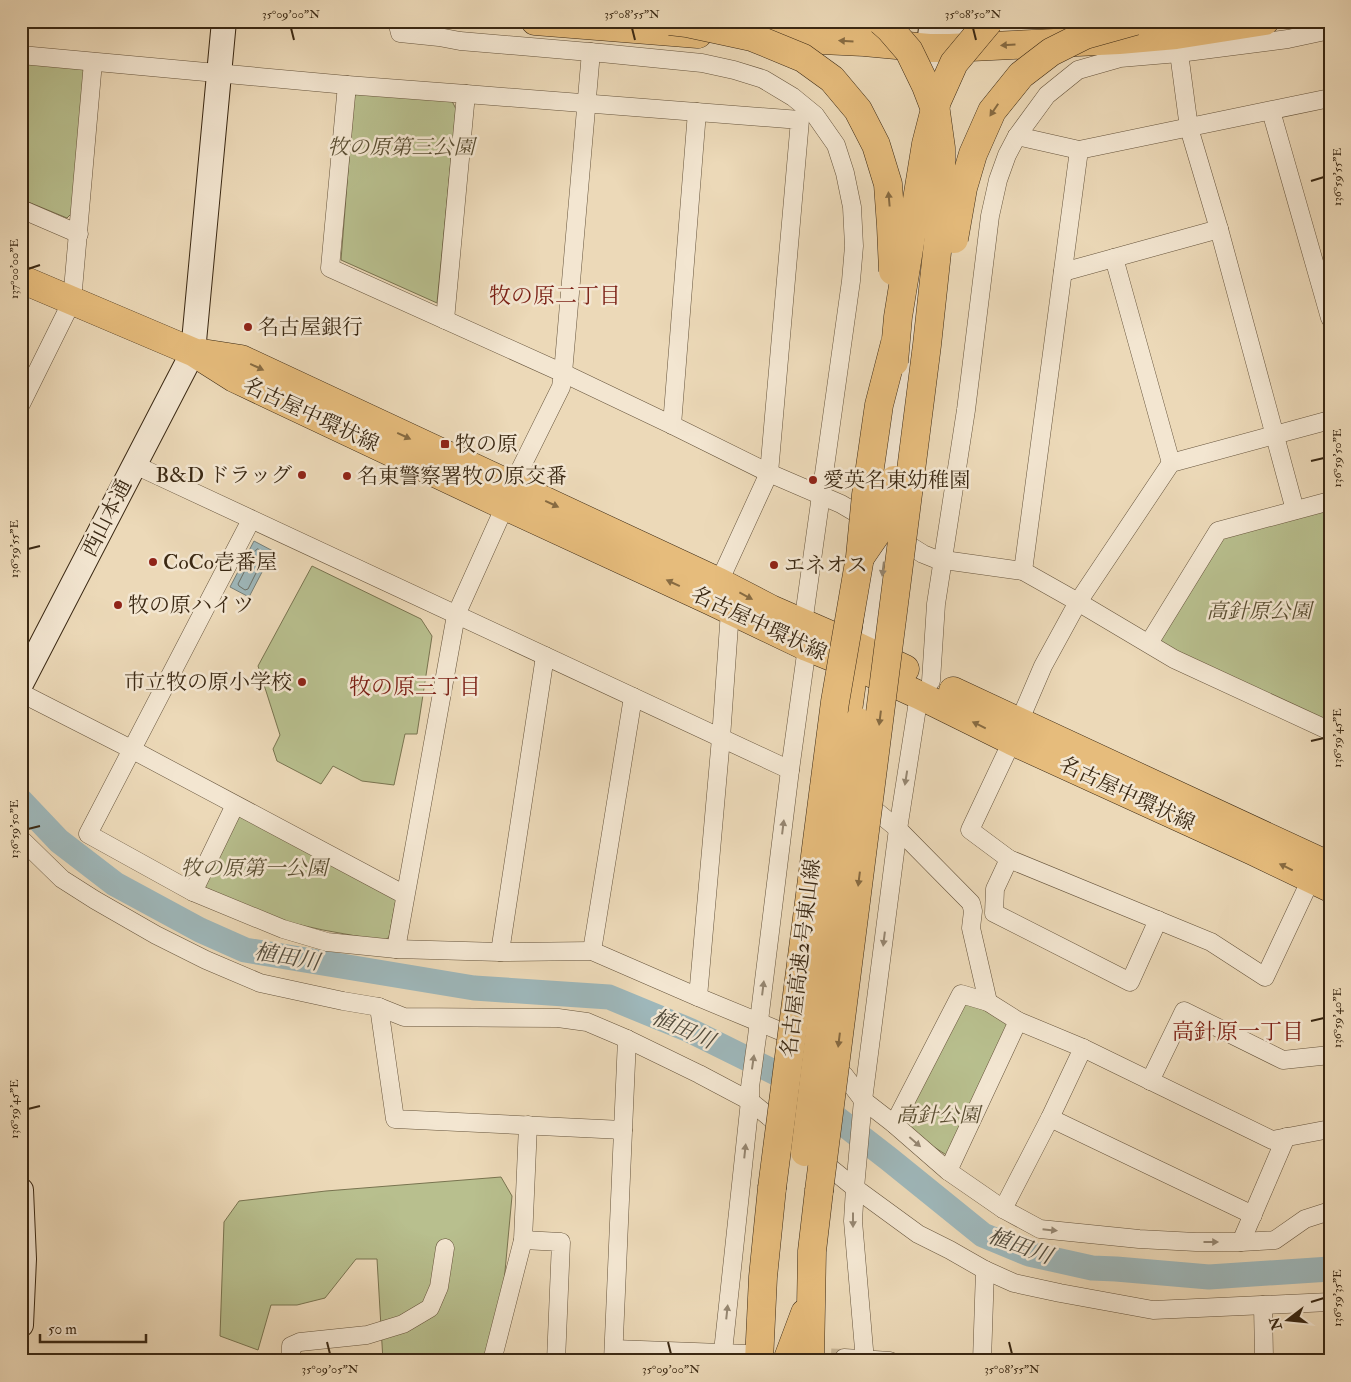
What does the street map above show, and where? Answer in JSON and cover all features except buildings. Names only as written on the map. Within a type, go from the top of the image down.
[{"type":"main road","points":[[535,21],[709,35],[864,42],[941,35],[1119,40],[1265,21]]},
{"type":"main road","points":[[670,21],[752,37],[803,58],[832,79],[858,110],[876,145],[888,184],[896,330]]},
{"type":"main road","points":[[881,21],[909,52],[926,86],[936,112],[941,148],[941,215],[927,345],[899,566]]},
{"type":"main road","points":[[896,330],[926,144],[937,101],[954,63],[989,21]]},
{"type":"main road","points":[[899,566],[918,501],[957,218],[973,154],[992,111],[1021,75],[1051,52],[1085,35],[1135,21]]},
{"type":"main road","name":"名古屋中環状線","points":[[21,279],[193,352],[234,378],[508,496],[719,582],[771,609],[805,636]]},
{"type":"main road","name":"名古屋高速2号東山線","points":[[811,1295],[812,1250],[794,1189],[834,702],[860,558],[879,500],[892,393],[896,330]]},
{"type":"main road","name":"名古屋中環状線","points":[[508,496],[730,611],[805,636],[925,688],[1324,878]]},
{"type":"main road","name":"名古屋高速2号東山線","points":[[755,1354],[762,1277],[794,1189],[899,566]]},
{"type":"main road","points":[[794,1189],[862,660]]},
{"type":"main road","points":[[811,1295],[831,1360]]},
{"type":"main road","points":[[787,1361],[811,1295]]},
{"type":"main road","points":[[794,1361],[811,1295]]},
{"type":"main road","points":[[802,1361],[811,1295]]},
{"type":"main road","points":[[810,1361],[811,1295]]},
{"type":"street","points":[[193,352],[224,21]]},
{"type":"street","points":[[397,21],[400,33],[460,41],[702,63],[763,79],[793,97],[806,116],[836,146],[845,173],[852,207],[854,246],[851,281],[820,496],[790,770],[750,1094],[722,1357]]},
{"type":"street","points":[[865,1360],[853,1221],[863,1107],[898,829],[925,688],[966,410],[990,216],[998,180],[1007,155],[1017,136],[1047,94],[1078,70],[1120,58],[1179,53],[1288,39],[1330,30]]},
{"type":"street","points":[[862,660],[941,35]]},
{"type":"street","points":[[396,949],[456,615],[508,496],[561,387],[591,52]]},
{"type":"street","points":[[1179,53],[1189,128],[1219,229],[1295,510]]},
{"type":"street","points":[[21,55],[347,85],[697,112],[806,116]]},
{"type":"street","points":[[21,404],[72,301],[93,62]]},
{"type":"street","points":[[347,85],[330,268],[563,373],[768,473],[841,504],[923,554],[944,561],[1023,571],[1174,659],[1330,731]]},
{"type":"street","points":[[445,320],[466,94]]},
{"type":"street","points":[[1017,136],[1079,150],[1330,98]]},
{"type":"street","points":[[1271,111],[1330,318]]},
{"type":"street","points":[[672,425],[697,112]]},
{"type":"street","points":[[719,582],[768,473],[806,116]]},
{"type":"street","points":[[1023,571],[1079,150]]},
{"type":"street","points":[[21,209],[79,234]]},
{"type":"street","points":[[1063,272],[1219,229]]},
{"type":"street","points":[[1114,258],[1171,463]]},
{"type":"street","name":"西山本通","points":[[21,684],[193,352]]},
{"type":"street","points":[[1324,878],[1264,977],[1211,942],[1009,858],[970,830],[1016,732],[1043,666],[1078,602],[1171,463],[1330,420]]},
{"type":"street","points":[[134,465],[790,770]]},
{"type":"street","points":[[1149,643],[1218,531],[1330,501]]},
{"type":"street","points":[[251,520],[88,834],[193,892],[283,929],[327,942],[396,949],[500,952],[592,951],[698,997],[758,1030],[780,1031]]},
{"type":"street","points":[[698,997],[730,611]]},
{"type":"street","points":[[500,952],[545,656]]},
{"type":"street","points":[[21,693],[131,749],[405,895]]},
{"type":"street","points":[[592,951],[633,697]]},
{"type":"street","points":[[858,788],[876,811],[898,829],[972,902],[971,928],[988,1002]]},
{"type":"street","points":[[193,892],[235,805]]},
{"type":"street","points":[[21,839],[62,879],[95,900],[156,935],[206,960],[260,983],[343,1001],[379,1006],[404,1017],[549,1018],[577,1020],[587,1022],[627,1039],[699,1074],[750,1094],[856,1180],[918,1234],[985,1270],[1014,1282],[1060,1294],[1153,1310],[1330,1302]]},
{"type":"street","points":[[1009,858],[994,889],[994,913],[1130,982],[1158,920]]},
{"type":"street","points":[[894,1124],[961,994],[988,1002],[1018,1021],[1084,1048],[1272,1140],[1330,1129]]},
{"type":"street","points":[[379,1006],[395,1119],[623,1130]]},
{"type":"street","points":[[1150,1081],[1184,1011],[1284,1060],[1330,1055]]},
{"type":"street","points":[[948,1171],[1018,1021]]},
{"type":"street","points":[[627,1039],[613,1355],[722,1357],[755,1354]]},
{"type":"street","points":[[1003,1209],[1084,1048]]},
{"type":"street","points":[[844,1075],[863,1107],[894,1124],[948,1171],[1003,1209],[1040,1229],[1139,1239],[1196,1242],[1275,1240],[1305,1219],[1330,1210]]},
{"type":"street","points":[[1050,1118],[1252,1215]]},
{"type":"street","points":[[492,1361],[523,1240],[528,1126]]},
{"type":"street","points":[[1241,1242],[1286,1137]]},
{"type":"street","points":[[21,1190],[23,1259],[21,1325]]},
{"type":"street","points":[[523,1240],[561,1242],[556,1361]]},
{"type":"street","points":[[291,1361],[291,1346],[300,1342],[367,1335],[402,1324],[430,1308],[439,1287],[445,1248]]},
{"type":"street","points":[[982,1361],[985,1270]]},
{"type":"street","points":[[1262,1361],[1264,1358],[1263,1305]]},
{"type":"street","points":[[831,1360],[890,1361]]},
{"type":"green space","points":[[21,63],[85,69],[72,213],[67,218],[21,199]]},
{"type":"green space","name":"牧の原第三公園","points":[[361,92],[451,99],[456,109],[437,303],[341,260],[354,96]]},
{"type":"green space","name":"高針原公園","points":[[1330,506],[1330,723],[1160,644],[1161,638],[1222,536]]},
{"type":"green space","points":[[312,566],[421,619],[432,636],[417,734],[405,734],[394,785],[362,781],[333,766],[321,784],[277,761],[273,749],[280,735],[258,666]]},
{"type":"green space","name":"牧の原第一公園","points":[[237,815],[396,900],[389,937],[384,941],[274,919],[202,886]]},
{"type":"green space","name":"高針公園","points":[[968,1003],[1004,1018],[1008,1029],[948,1156],[906,1129],[904,1121],[963,1006]]},
{"type":"green space","points":[[501,1177],[512,1196],[503,1293],[487,1361],[383,1361],[377,1259],[356,1259],[325,1298],[297,1305],[271,1305],[258,1350],[220,1336],[224,1222],[239,1201],[326,1191]]},
{"type":"water","points":[[254,541],[273,551],[249,597],[230,587]]},
{"type":"waterway","name":"植田川","points":[[21,801],[59,841],[115,884],[200,930],[245,950],[474,988],[609,997],[689,1030],[782,1076],[983,1235],[1029,1254],[1092,1268],[1209,1277],[1330,1269]]},
{"type":"tunnel","points":[[750,1354],[844,1358]]},
{"type":"place","name":"名古屋銀行","points":[[248,327]]},
{"type":"place","name":"牧の原","points":[[445,444]]},
{"type":"place","name":"B&D ドラッグ","points":[[302,475]]},
{"type":"place","name":"名東警察署牧の原交番","points":[[347,476]]},
{"type":"place","name":"愛英名東幼稚園","points":[[813,480]]},
{"type":"place","name":"CoCo壱番屋","points":[[153,562]]},
{"type":"place","name":"エネオス","points":[[774,565]]},
{"type":"place","name":"牧の原ハイツ","points":[[118,605]]},
{"type":"place","name":"市立牧の原小学校","points":[[302,682]]},
{"type":"district","name":"牧の原二丁目","points":[[555,296]]},
{"type":"district","name":"牧の原三丁目","points":[[415,687]]},
{"type":"district","name":"高針原一丁目","points":[[1238,1032]]}]
